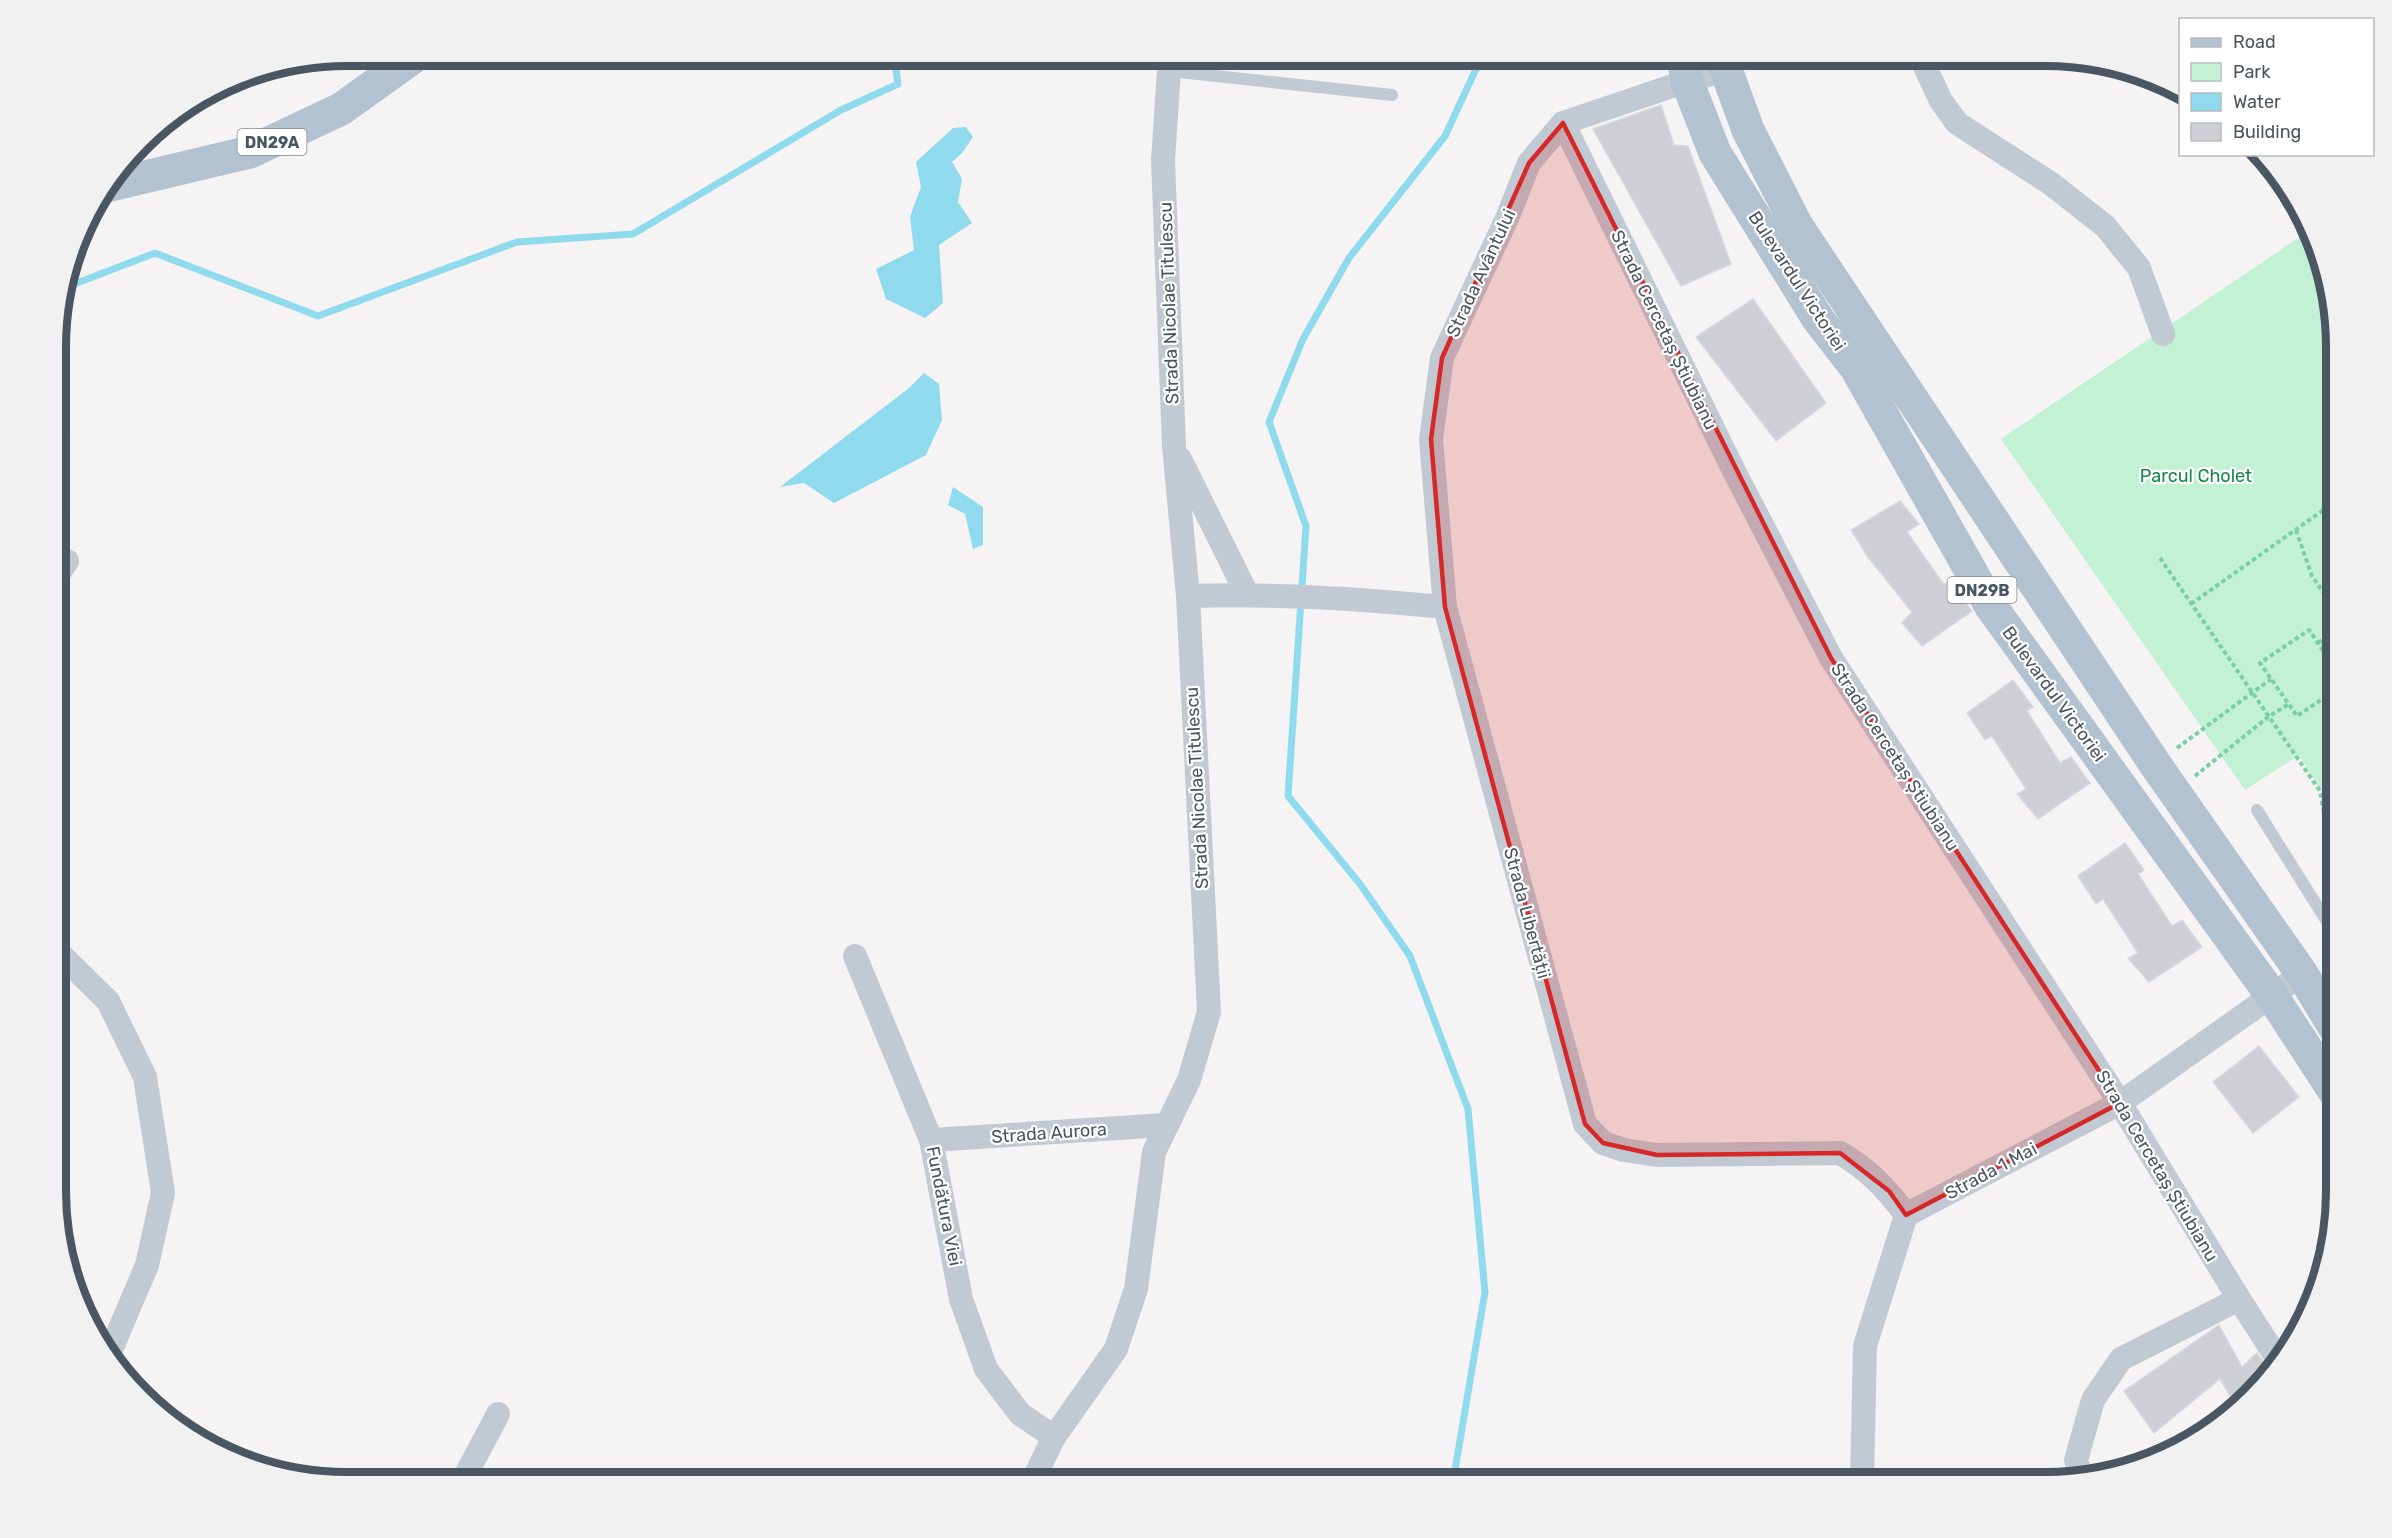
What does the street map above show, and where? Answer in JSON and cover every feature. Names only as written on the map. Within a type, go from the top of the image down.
[{"type":"main road","name":"DN29A","points":[[119,183],[250,152],[341,109],[401,66]]},
{"type":"main road","name":"Bulevardul Victoriei","points":[[1724,66],[1748,130],[1797,226],[2155,764],[2302,974],[2326,1014]]},
{"type":"main road","name":"Bulevardul Victoriei","points":[[1685,68],[1715,153],[1818,319],[1856,368],[1990,605],[2272,996],[2326,1079]]},
{"type":"street","name":"Strada Nicolae Titulescu","points":[[1037,1472],[1054,1437],[1116,1348],[1136,1289],[1154,1152],[1189,1080],[1209,1012],[1188,596],[1174,446],[1163,160],[1169,66]]},
{"type":"street","points":[[1563,123],[1685,68],[1700,66]]},
{"type":"street","points":[[1925,66],[1941,101],[1958,123],[2050,183],[2105,226],[2139,268],[2163,334]]},
{"type":"street","name":"Strada Avântului","points":[[1445,607],[1431,439],[1442,358],[1508,216],[1529,163],[1563,123]]},
{"type":"street","name":"Strada Cercetaș Știubianu","points":[[1563,123],[1734,471],[1831,658],[2120,1103],[2274,1354]]},
{"type":"street","points":[[1174,446],[1247,594]]},
{"type":"street","points":[[1188,596],[1247,594],[1333,597],[1445,607]]},
{"type":"street","name":"Strada Libertății","points":[[1445,607],[1585,1124],[1603,1143],[1624,1150],[1657,1155],[1840,1153],[1860,1165],[1889,1191],[1906,1215]]},
{"type":"street","name":"Fundătura Viei","points":[[855,956],[931,1140],[961,1299],[986,1369],[1020,1414],[1054,1437]]},
{"type":"street","points":[[66,960],[108,1001],[145,1077],[163,1193],[147,1265],[113,1345]]},
{"type":"street","name":"Strada 1 Mai","points":[[1906,1215],[2120,1103],[2302,974]]},
{"type":"street","name":"Strada Aurora","points":[[931,1140],[1166,1125]]},
{"type":"street","points":[[1862,1472],[1865,1346],[1906,1215]]},
{"type":"street","points":[[2079,1470],[2076,1460],[2093,1400],[2121,1359],[2239,1299]]},
{"type":"street","points":[[467,1472],[498,1414]]},
{"type":"lane","points":[[1183,66],[1392,95]]},
{"type":"lane","points":[[2257,810],[2326,920]]},
{"type":"path","points":[[2191,604],[2326,508]]},
{"type":"path","points":[[2296,530],[2312,576],[2326,596]]},
{"type":"path","points":[[2160,558],[2320,792],[2324,813],[2326,812]]},
{"type":"path","points":[[2326,654],[2309,630],[2260,663],[2297,716],[2326,697]]},
{"type":"path","points":[[2318,643],[2326,638]]},
{"type":"path","points":[[2155,764],[2271,680]]},
{"type":"path","points":[[2176,792],[2268,717],[2289,704]]},
{"type":"highlighted area","points":[[1563,123],[1831,658],[2120,1103],[1906,1215],[1889,1191],[1840,1153],[1657,1155],[1603,1143],[1585,1124],[1445,607],[1431,439],[1442,358],[1529,163]]},
{"type":"green space","name":"Parcul Cholet","points":[[2303,235],[2321,292],[2326,347],[2326,798],[2299,755],[2245,790],[2001,439]]},
{"type":"water","points":[[966,127],[973,137],[962,153],[952,162],[962,179],[958,202],[972,223],[939,245],[943,303],[925,318],[886,299],[876,269],[914,250],[910,217],[921,187],[916,162],[953,128]]},
{"type":"water","points":[[924,373],[939,384],[942,420],[926,455],[834,503],[804,483],[780,487],[909,388]]},
{"type":"water","points":[[953,487],[983,507],[983,545],[973,549],[965,514],[948,505]]},
{"type":"building","points":[[1661,105],[1674,145],[1688,146],[1731,264],[1681,286],[1593,129]]},
{"type":"building","points":[[1753,299],[1826,403],[1776,441],[1696,337]]},
{"type":"building","points":[[1900,501],[1919,524],[1907,532],[1944,585],[1949,580],[1972,611],[1922,646],[1902,623],[1912,612],[1868,557],[1851,530]]},
{"type":"building","points":[[2013,680],[2033,707],[2027,711],[2060,763],[2071,757],[2090,783],[2038,819],[2017,794],[2026,789],[1992,736],[1985,740],[1967,713]]},
{"type":"building","points":[[2125,843],[2144,870],[2138,874],[2172,926],[2182,920],[2202,947],[2149,982],[2128,958],[2138,953],[2103,899],[2096,904],[2078,876]]},
{"type":"building","points":[[2259,1046],[2299,1097],[2253,1133],[2213,1082]]},
{"type":"building","points":[[2219,1325],[2242,1367],[2257,1353],[2265,1365],[2232,1400],[2220,1379],[2154,1433],[2124,1391]]},
{"type":"waterway","points":[[73,285],[155,253],[318,316],[517,242],[633,234],[841,110],[898,84],[895,66]]},
{"type":"waterway","points":[[1455,1472],[1485,1292],[1468,1109],[1410,956],[1360,884],[1288,796],[1306,526],[1269,422],[1303,339],[1349,258],[1445,136],[1476,69],[1475,66]]}]
